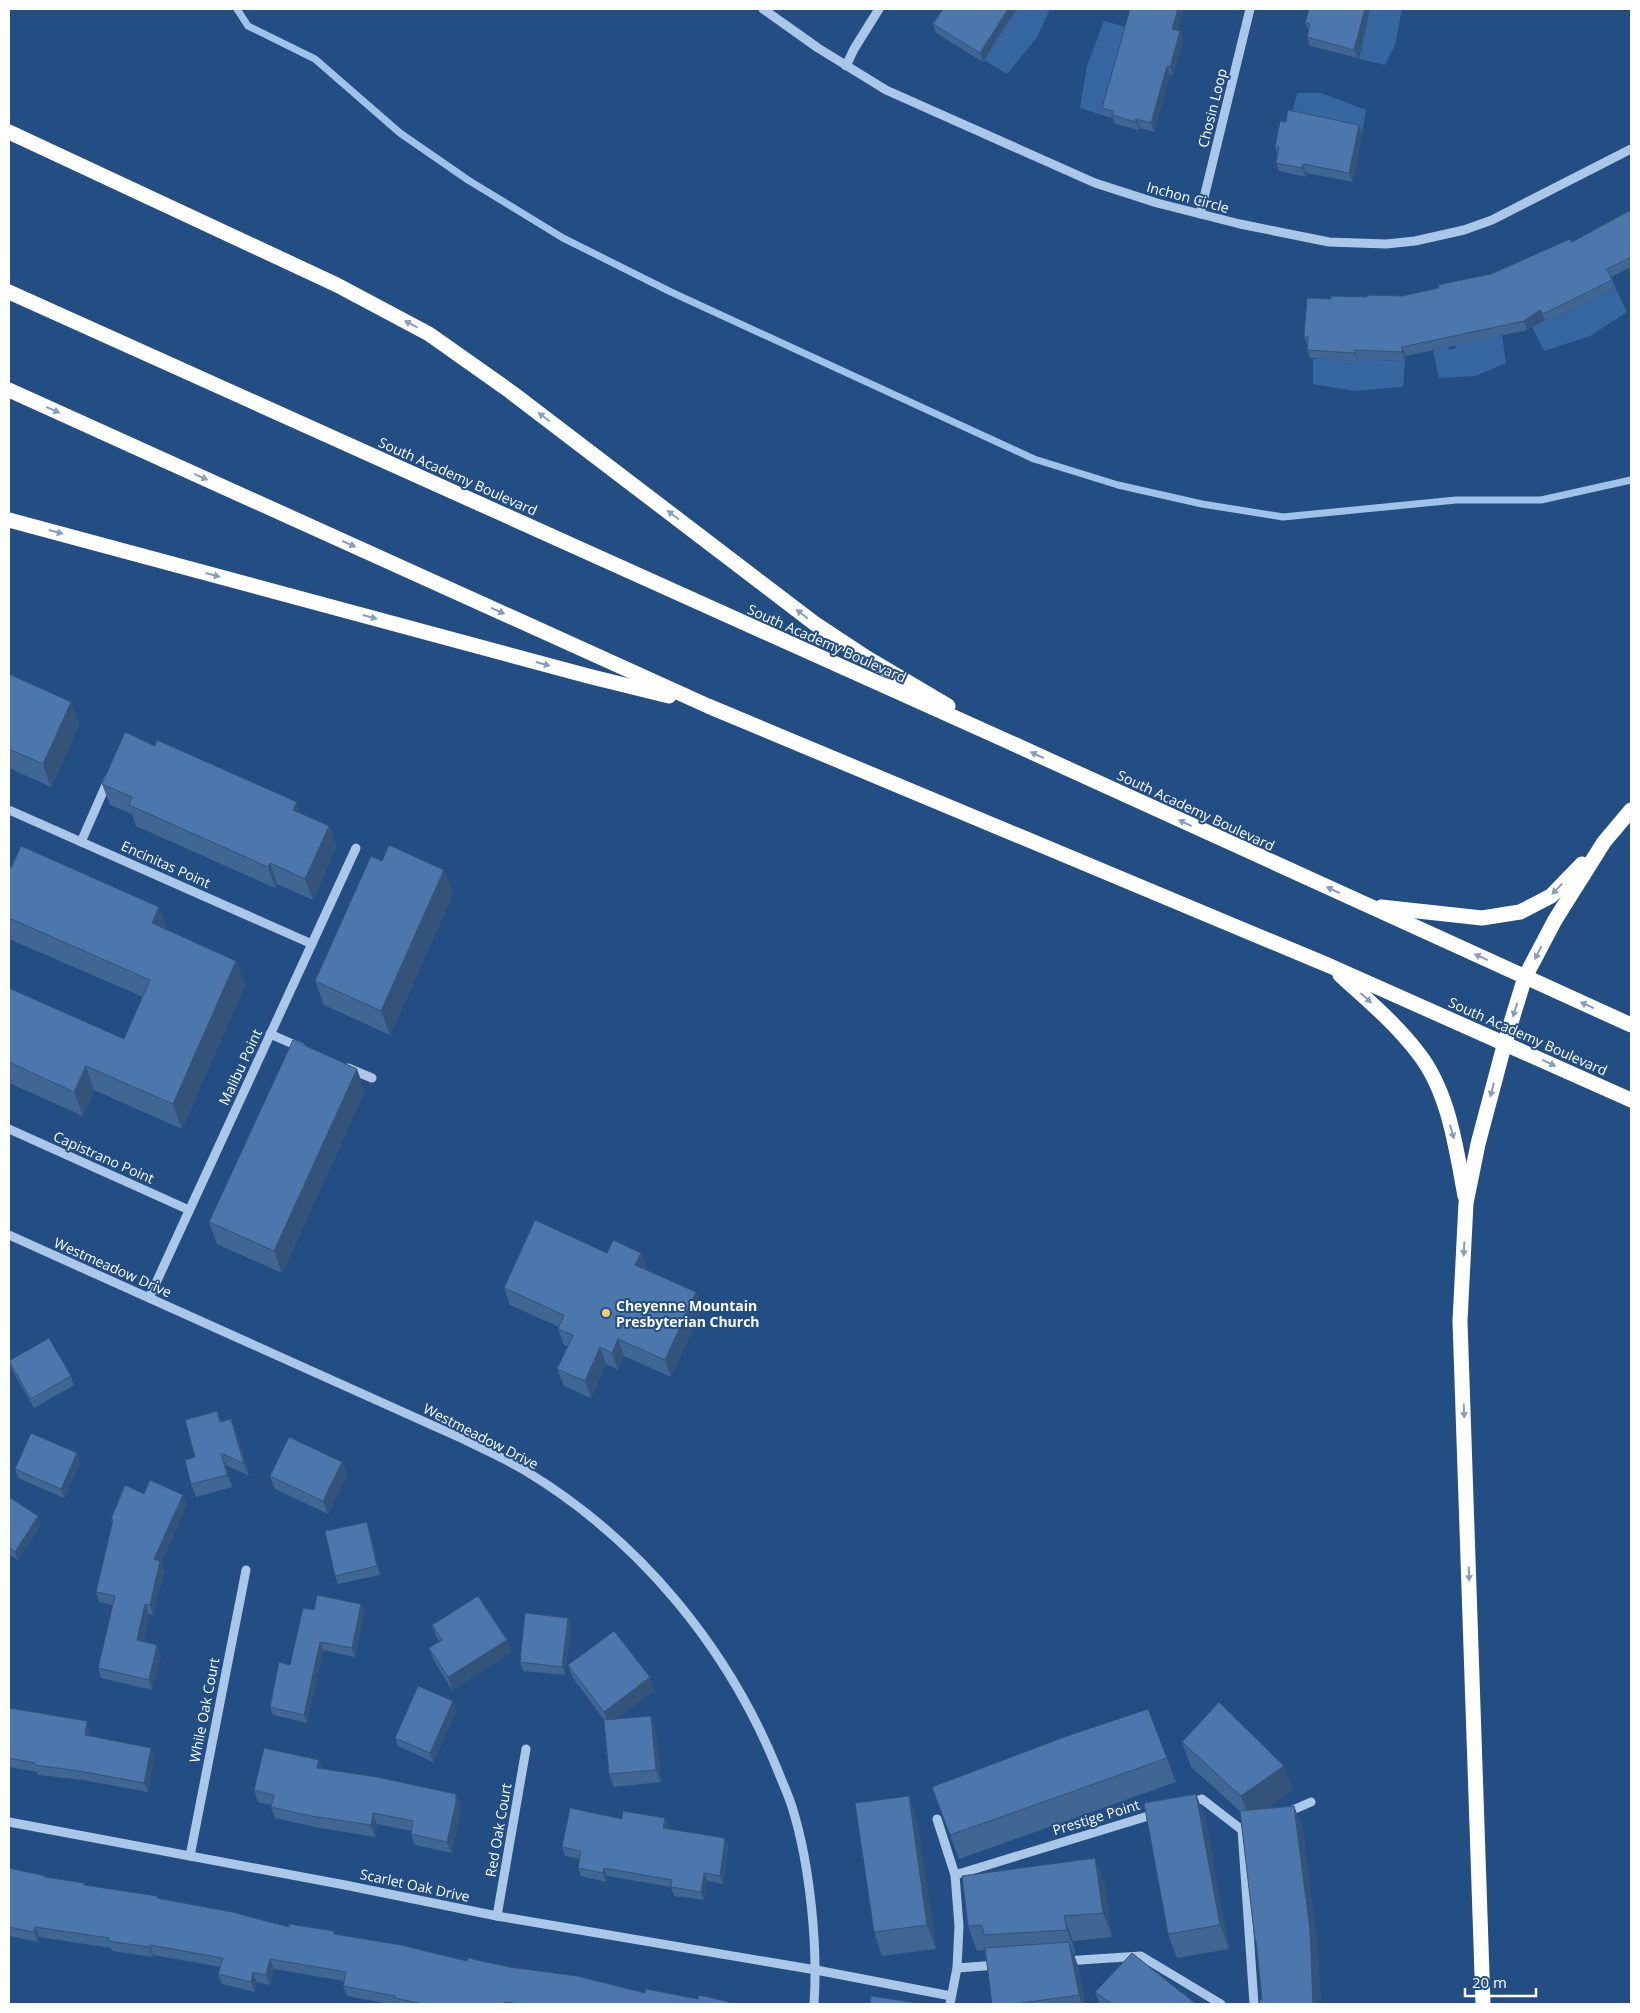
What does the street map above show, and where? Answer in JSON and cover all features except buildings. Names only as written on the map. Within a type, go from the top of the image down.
[{"type":"highway","points":[[9,132],[337,285],[429,334],[511,392],[814,623],[867,658],[1007,741]]},
{"type":"highway","name":"South Academy Boulevard","points":[[9,292],[1007,741],[1631,1026]]},
{"type":"highway","name":"South Academy Boulevard","points":[[9,390],[708,706],[1330,966],[1505,1042],[1631,1100]]},
{"type":"highway","points":[[9,520],[578,673],[708,706]]},
{"type":"highway","points":[[1365,905],[1482,918],[1520,912],[1551,896],[1604,842],[1631,810]]},
{"type":"highway","points":[[1483,2004],[1460,1321],[1466,1203],[1478,1144],[1505,1042],[1525,977],[1554,920],[1604,842]]},
{"type":"highway","points":[[1330,966],[1388,1018],[1420,1055],[1439,1089],[1454,1137],[1466,1203]]},
{"type":"street","name":"Inchon Circle","points":[[763,9],[846,66],[904,99],[1094,183],[1135,197],[1200,214],[1329,242],[1386,244],[1415,241],[1442,236],[1489,222],[1631,149]]},
{"type":"street","points":[[846,66],[854,49],[879,9]]},
{"type":"street","name":"Chosin Loop","points":[[1200,214],[1250,9]]},
{"type":"street","points":[[81,842],[112,772]]},
{"type":"street","name":"Encinitas Point","points":[[9,810],[312,944]]},
{"type":"street","name":"Malibu Point","points":[[148,1298],[356,848]]},
{"type":"street","points":[[270,1034],[313,1052]]},
{"type":"street","points":[[338,1064],[372,1078]]},
{"type":"street","name":"Capistrano Point","points":[[9,1129],[189,1210]]},
{"type":"street","name":"Westmeadow Drive","points":[[9,1235],[463,1439],[524,1470],[579,1508],[630,1551],[683,1608],[728,1670],[763,1734],[793,1810],[806,1870],[816,1970],[814,2004]]},
{"type":"street","name":"While Oak Court","points":[[190,1856],[246,1570]]},
{"type":"street","name":"Red Oak Court","points":[[497,1916],[526,1748]]},
{"type":"street","points":[[1183,1805],[1202,1799],[1246,1828],[1254,2004]]},
{"type":"street","points":[[1276,1816],[1311,1802]]},
{"type":"street","name":"Prestige Point","points":[[955,1875],[1164,1811]]},
{"type":"street","points":[[816,1970],[951,2000],[957,1968],[959,1926],[955,1875],[938,1819]]},
{"type":"street","name":"Scarlet Oak Drive","points":[[9,1822],[497,1916],[816,1970]]},
{"type":"street","points":[[1054,1962],[1141,1956],[1221,2004]]},
{"type":"street","points":[[957,1968],[1005,1964]]},
{"type":"shaded area","points":[[1017,9],[1050,9],[1037,37],[1007,74],[984,60],[1003,19],[1008,22]]},
{"type":"shaded area","points":[[1370,9],[1402,9],[1395,45],[1385,65],[1359,59]]},
{"type":"shaded area","points":[[1104,21],[1130,28],[1105,116],[1080,108],[1087,66]]},
{"type":"shaded area","points":[[1297,93],[1321,93],[1366,110],[1362,133],[1291,119]]},
{"type":"shaded area","points":[[1616,289],[1627,312],[1590,336],[1544,351],[1532,327],[1545,320],[1546,323]]},
{"type":"shaded area","points":[[1502,335],[1506,363],[1475,376],[1439,378],[1433,350],[1448,347],[1449,350],[1456,348],[1455,345]]},
{"type":"shaded area","points":[[1358,354],[1379,360],[1405,361],[1403,387],[1355,391],[1313,384],[1313,359],[1358,361]]},
{"type":"waterway","points":[[237,9],[248,26],[315,59],[400,133],[468,180],[563,238],[671,292],[1034,459],[1118,485],[1202,504],[1283,517],[1456,500],[1541,500],[1631,480]]},
{"type":"place","name":"Cheyenne Mountain Presbyterian Church","points":[[606,1313]]}]
